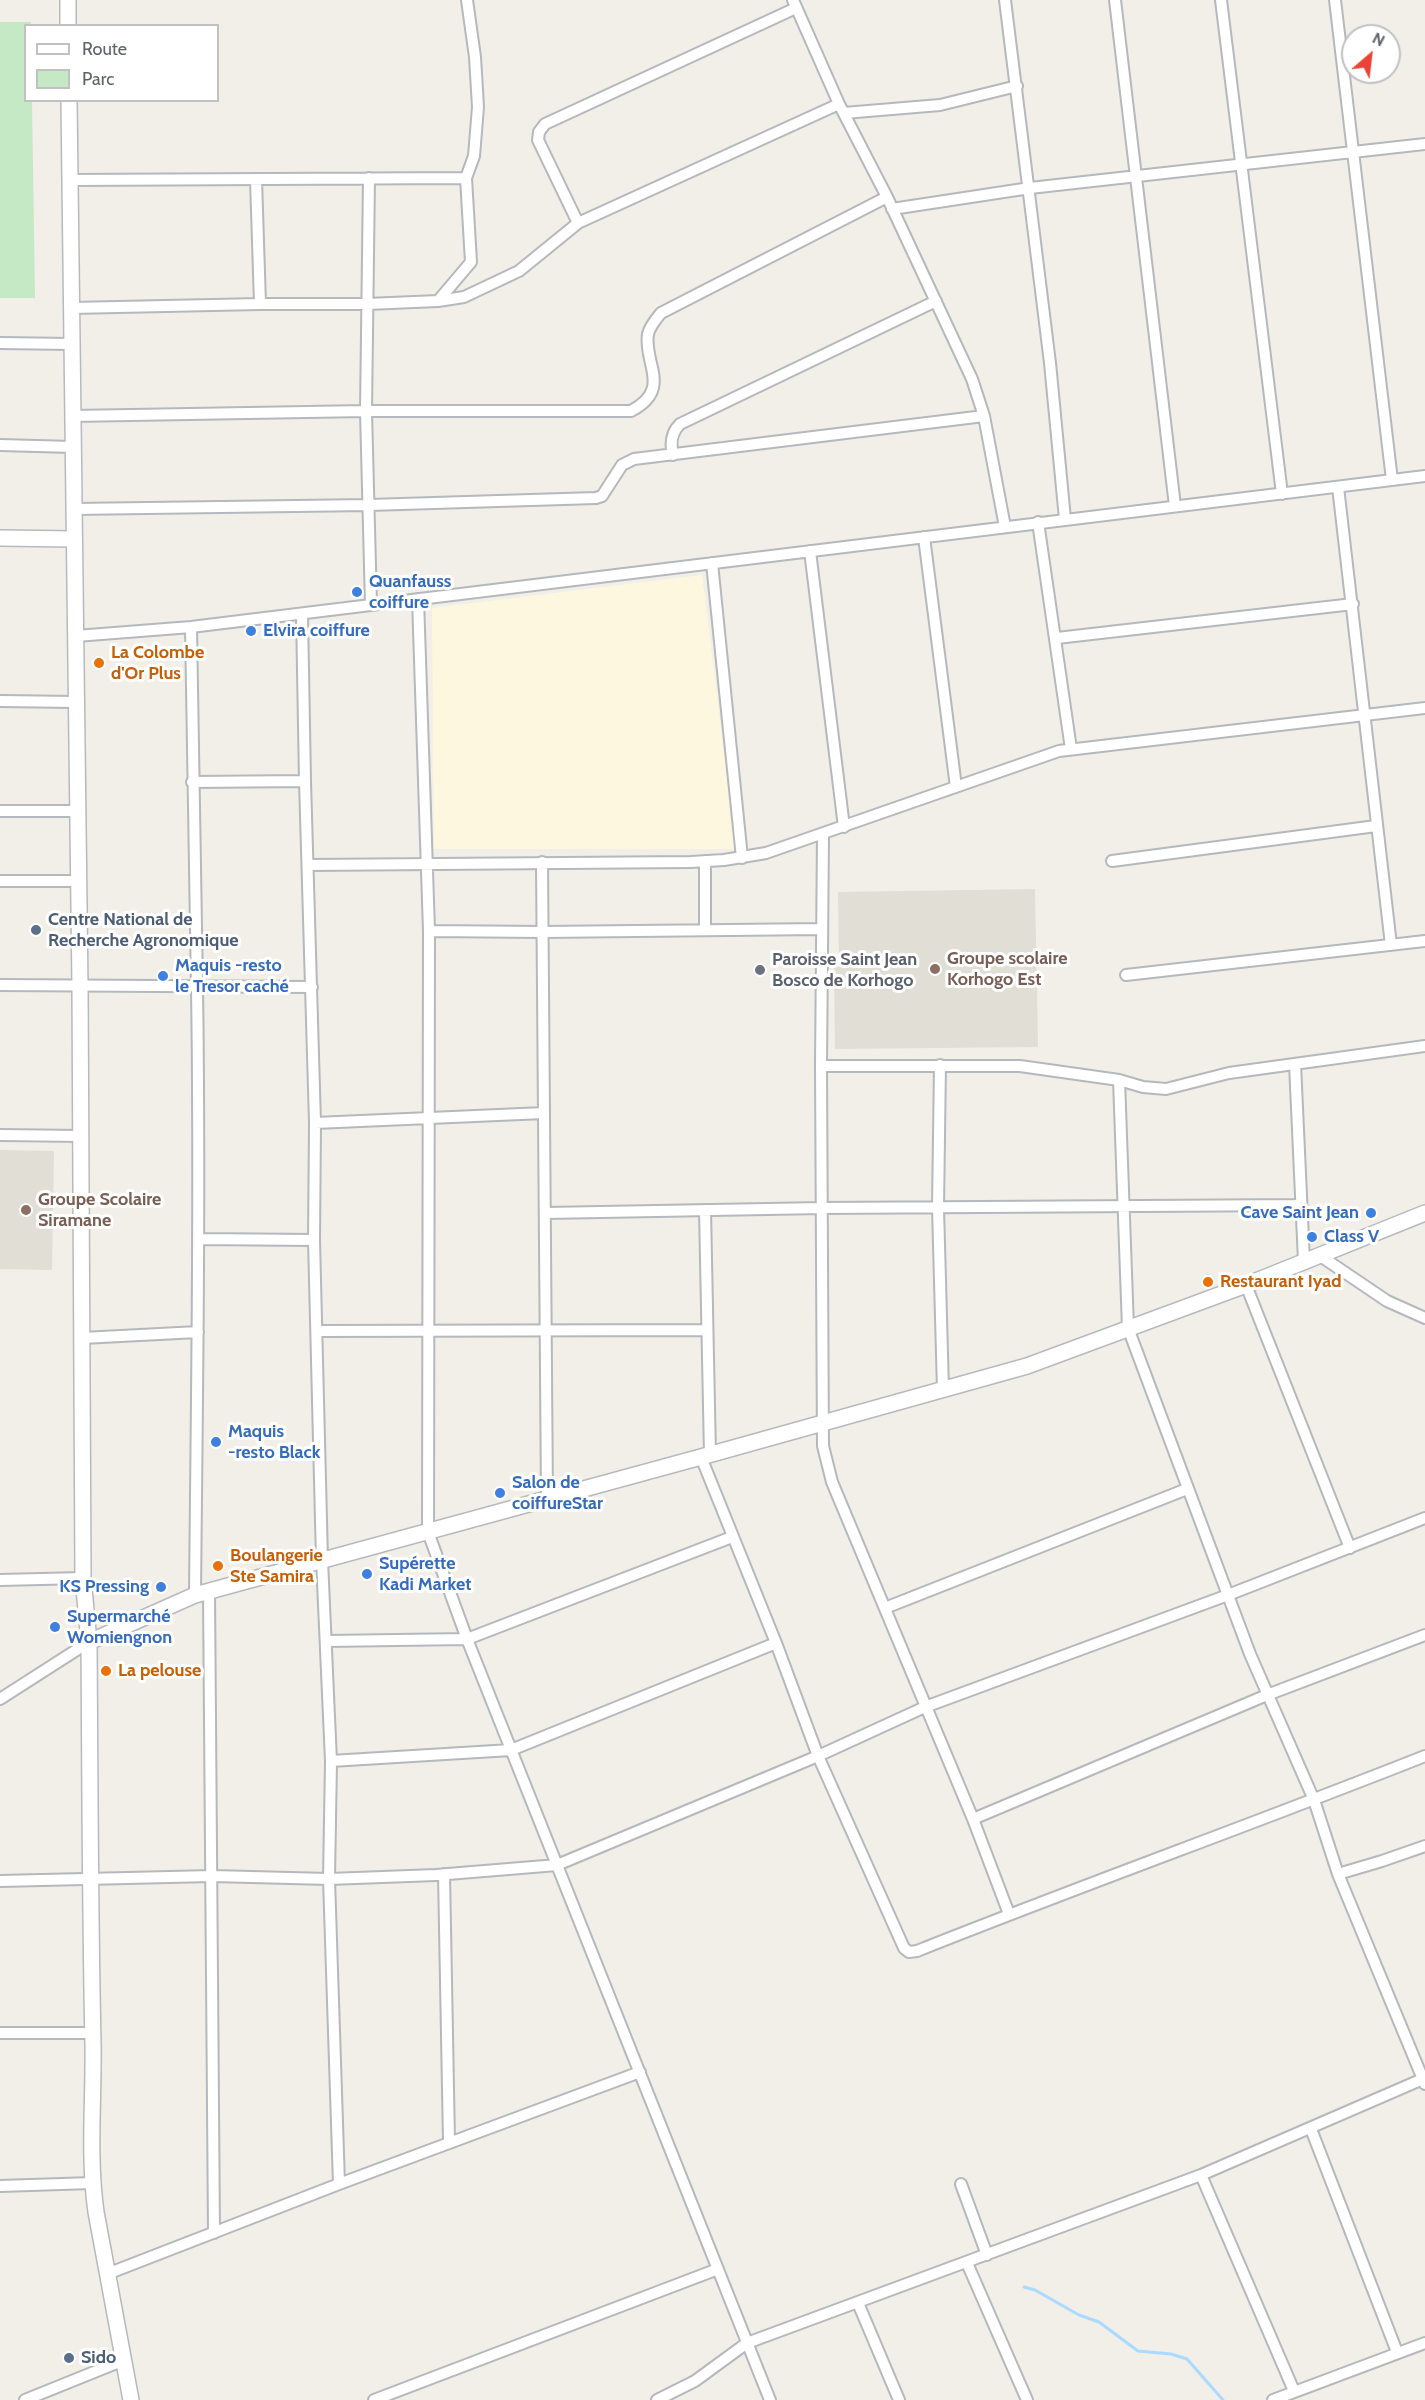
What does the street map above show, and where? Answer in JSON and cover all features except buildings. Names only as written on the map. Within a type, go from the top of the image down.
[{"type":"main road","points":[[68,0],[68,24]]},
{"type":"main road","points":[[69,102],[80,986],[83,1578],[89,1642],[93,2033],[92,2183],[131,2400]]},
{"type":"main road","points":[[0,538],[74,539]]},
{"type":"main road","points":[[89,1642],[202,1593],[1027,1366],[1246,1285],[1425,1213]]},
{"type":"street","points":[[438,301],[471,262],[466,178],[474,156],[478,107],[467,0]]},
{"type":"street","points":[[1005,0],[1054,395],[1065,519]]},
{"type":"street","points":[[1115,0],[1175,506]]},
{"type":"street","points":[[1221,0],[1282,494]]},
{"type":"street","points":[[1335,0],[1392,480]]},
{"type":"street","points":[[578,223],[538,140],[539,132],[545,124],[795,4],[841,109],[887,197],[972,378],[984,416],[1005,527]]},
{"type":"street","points":[[71,308],[367,304],[438,301],[464,297],[519,272],[578,223],[841,109],[940,105],[1017,86]]},
{"type":"street","points":[[892,209],[1030,188],[1425,144]]},
{"type":"street","points":[[369,178],[366,411],[370,605]]},
{"type":"street","points":[[70,180],[466,178]]},
{"type":"street","points":[[256,179],[260,304]]},
{"type":"street","points":[[72,416],[366,411],[631,411],[642,405],[650,395],[654,382],[648,334],[661,313],[887,197]]},
{"type":"street","points":[[673,455],[672,436],[680,424],[936,301]]},
{"type":"street","points":[[0,343],[71,344]]},
{"type":"street","points":[[73,509],[369,505],[596,498],[602,496],[622,465],[634,459],[984,416]]},
{"type":"street","points":[[0,445],[73,447]]},
{"type":"street","points":[[76,636],[191,627],[302,614],[1425,476]]},
{"type":"street","points":[[1338,487],[1391,945]]},
{"type":"street","points":[[1038,522],[1057,638],[1071,749]]},
{"type":"street","points":[[924,537],[956,787]]},
{"type":"street","points":[[810,551],[844,827]]},
{"type":"street","points":[[712,563],[742,858]]},
{"type":"street","points":[[418,599],[429,931],[428,1532],[467,1639],[770,2400]]},
{"type":"street","points":[[1057,638],[1353,604]]},
{"type":"street","points":[[302,614],[315,1123],[314,1240],[322,1560],[331,1761],[329,1879],[339,2184]]},
{"type":"street","points":[[191,627],[197,987],[198,1332],[202,1593],[212,1876],[214,2233]]},
{"type":"street","points":[[0,700],[76,702]]},
{"type":"street","points":[[308,865],[426,862],[705,861],[742,858],[823,835],[1047,754],[1071,749],[1365,713],[1425,708]]},
{"type":"street","points":[[192,782],[305,782]]},
{"type":"street","points":[[0,811],[77,811]]},
{"type":"street","points":[[1112,861],[1376,826]]},
{"type":"street","points":[[823,835],[820,1066],[823,1446],[832,1482],[973,1819],[1009,1914]]},
{"type":"street","points":[[705,861],[705,930]]},
{"type":"street","points":[[542,862],[547,1498]]},
{"type":"street","points":[[0,881],[78,881]]},
{"type":"street","points":[[429,931],[543,932],[822,928]]},
{"type":"street","points":[[1126,975],[1425,941]]},
{"type":"street","points":[[0,985],[312,987]]},
{"type":"street","points":[[820,1066],[1020,1066],[1166,1089],[1229,1073],[1425,1046]]},
{"type":"street","points":[[1295,1064],[1300,1205],[1311,1258],[1387,1301],[1425,1318]]},
{"type":"street","points":[[940,1065],[938,1208],[943,1390]]},
{"type":"street","points":[[657,2400],[695,2381],[747,2343],[1201,2175],[1424,2080],[1338,1874],[1314,1800],[1267,1695],[1187,1489],[1128,1328],[1119,1080]]},
{"type":"street","points":[[315,1123],[544,1113]]},
{"type":"street","points":[[0,1135],[81,1136]]},
{"type":"street","points":[[546,1213],[822,1208],[1300,1205]]},
{"type":"street","points":[[705,1210],[706,1456],[732,1537],[776,1643],[818,1756],[904,1948],[909,1952],[917,1951],[1425,1756]]},
{"type":"street","points":[[198,1239],[314,1240]]},
{"type":"street","points":[[1246,1285],[1350,1548]]},
{"type":"street","points":[[317,1331],[706,1330]]},
{"type":"street","points":[[82,1338],[198,1332]]},
{"type":"street","points":[[885,1608],[1187,1489]]},
{"type":"street","points":[[0,1881],[212,1876],[329,1879],[444,1875],[557,1865],[818,1756],[926,1707],[1228,1595],[1425,1518]]},
{"type":"street","points":[[326,1641],[467,1639],[732,1537]]},
{"type":"street","points":[[0,1580],[83,1578]]},
{"type":"street","points":[[973,1819],[1267,1695],[1425,1635]]},
{"type":"street","points":[[0,1699],[89,1642]]},
{"type":"street","points":[[331,1761],[511,1750],[776,1643]]},
{"type":"street","points":[[1338,1874],[1382,1862],[1425,1846]]},
{"type":"street","points":[[444,1875],[449,2142]]},
{"type":"street","points":[[0,2032],[93,2033]]},
{"type":"street","points":[[107,2274],[449,2142],[640,2072]]},
{"type":"street","points":[[1311,2129],[1397,2352]]},
{"type":"street","points":[[1201,2175],[1294,2391]]},
{"type":"street","points":[[0,2186],[92,2183]]},
{"type":"street","points":[[962,2184],[987,2255]]},
{"type":"street","points":[[967,2262],[1027,2400]]},
{"type":"street","points":[[374,2400],[718,2269]]},
{"type":"street","points":[[858,2303],[899,2400]]},
{"type":"street","points":[[1273,2400],[1425,2343]]},
{"type":"street","points":[[25,2400],[124,2360]]},
{"type":"shaded area","points":[[702,575],[736,849],[434,849],[432,608]]},
{"type":"shaded area","name":"Groupe scolaire Korhogo Est","points":[[1035,889],[1038,1047],[835,1049],[834,966],[839,965],[838,892]]},
{"type":"shaded area","name":"Groupe Scolaire Siramane","points":[[0,1150],[54,1151],[52,1270],[0,1269]]},
{"type":"green space","points":[[0,22],[31,22],[31,24],[24,24],[24,102],[32,102],[35,298],[0,298]]},
{"type":"waterway","points":[[1024,2287],[1035,2290],[1079,2315],[1099,2322],[1138,2351],[1171,2354],[1187,2359],[1223,2400]]},
{"type":"place","name":"Quanfauss coiffure","points":[[357,592]]},
{"type":"place","name":"Elvira coiffure","points":[[251,631]]},
{"type":"place","name":"La Colombe d'Or Plus","points":[[99,663]]},
{"type":"place","name":"Centre National de Recherche Agronomique","points":[[36,930]]},
{"type":"place","name":"Groupe scolaire Korhogo Est","points":[[935,969]]},
{"type":"place","name":"Paroisse Saint Jean Bosco de Korhogo","points":[[760,970]]},
{"type":"place","name":"Maquis -resto le Tresor caché","points":[[163,976]]},
{"type":"place","name":"Groupe Scolaire Siramane","points":[[26,1210]]},
{"type":"place","name":"Cave Saint Jean","points":[[1371,1213]]},
{"type":"place","name":"Class V","points":[[1312,1237]]},
{"type":"place","name":"Restaurant Iyad","points":[[1208,1282]]},
{"type":"place","name":"Maquis -resto Black","points":[[216,1442]]},
{"type":"place","name":"Salon de coiffureStar","points":[[500,1493]]},
{"type":"place","name":"Boulangerie Ste Samira","points":[[218,1566]]},
{"type":"place","name":"Supérette Kadi Market","points":[[367,1574]]},
{"type":"place","name":"KS Pressing","points":[[161,1587]]},
{"type":"place","name":"Supermarché Womiengnon","points":[[55,1627]]},
{"type":"place","name":"La pelouse","points":[[106,1671]]},
{"type":"place","name":"Sido","points":[[69,2358]]}]
